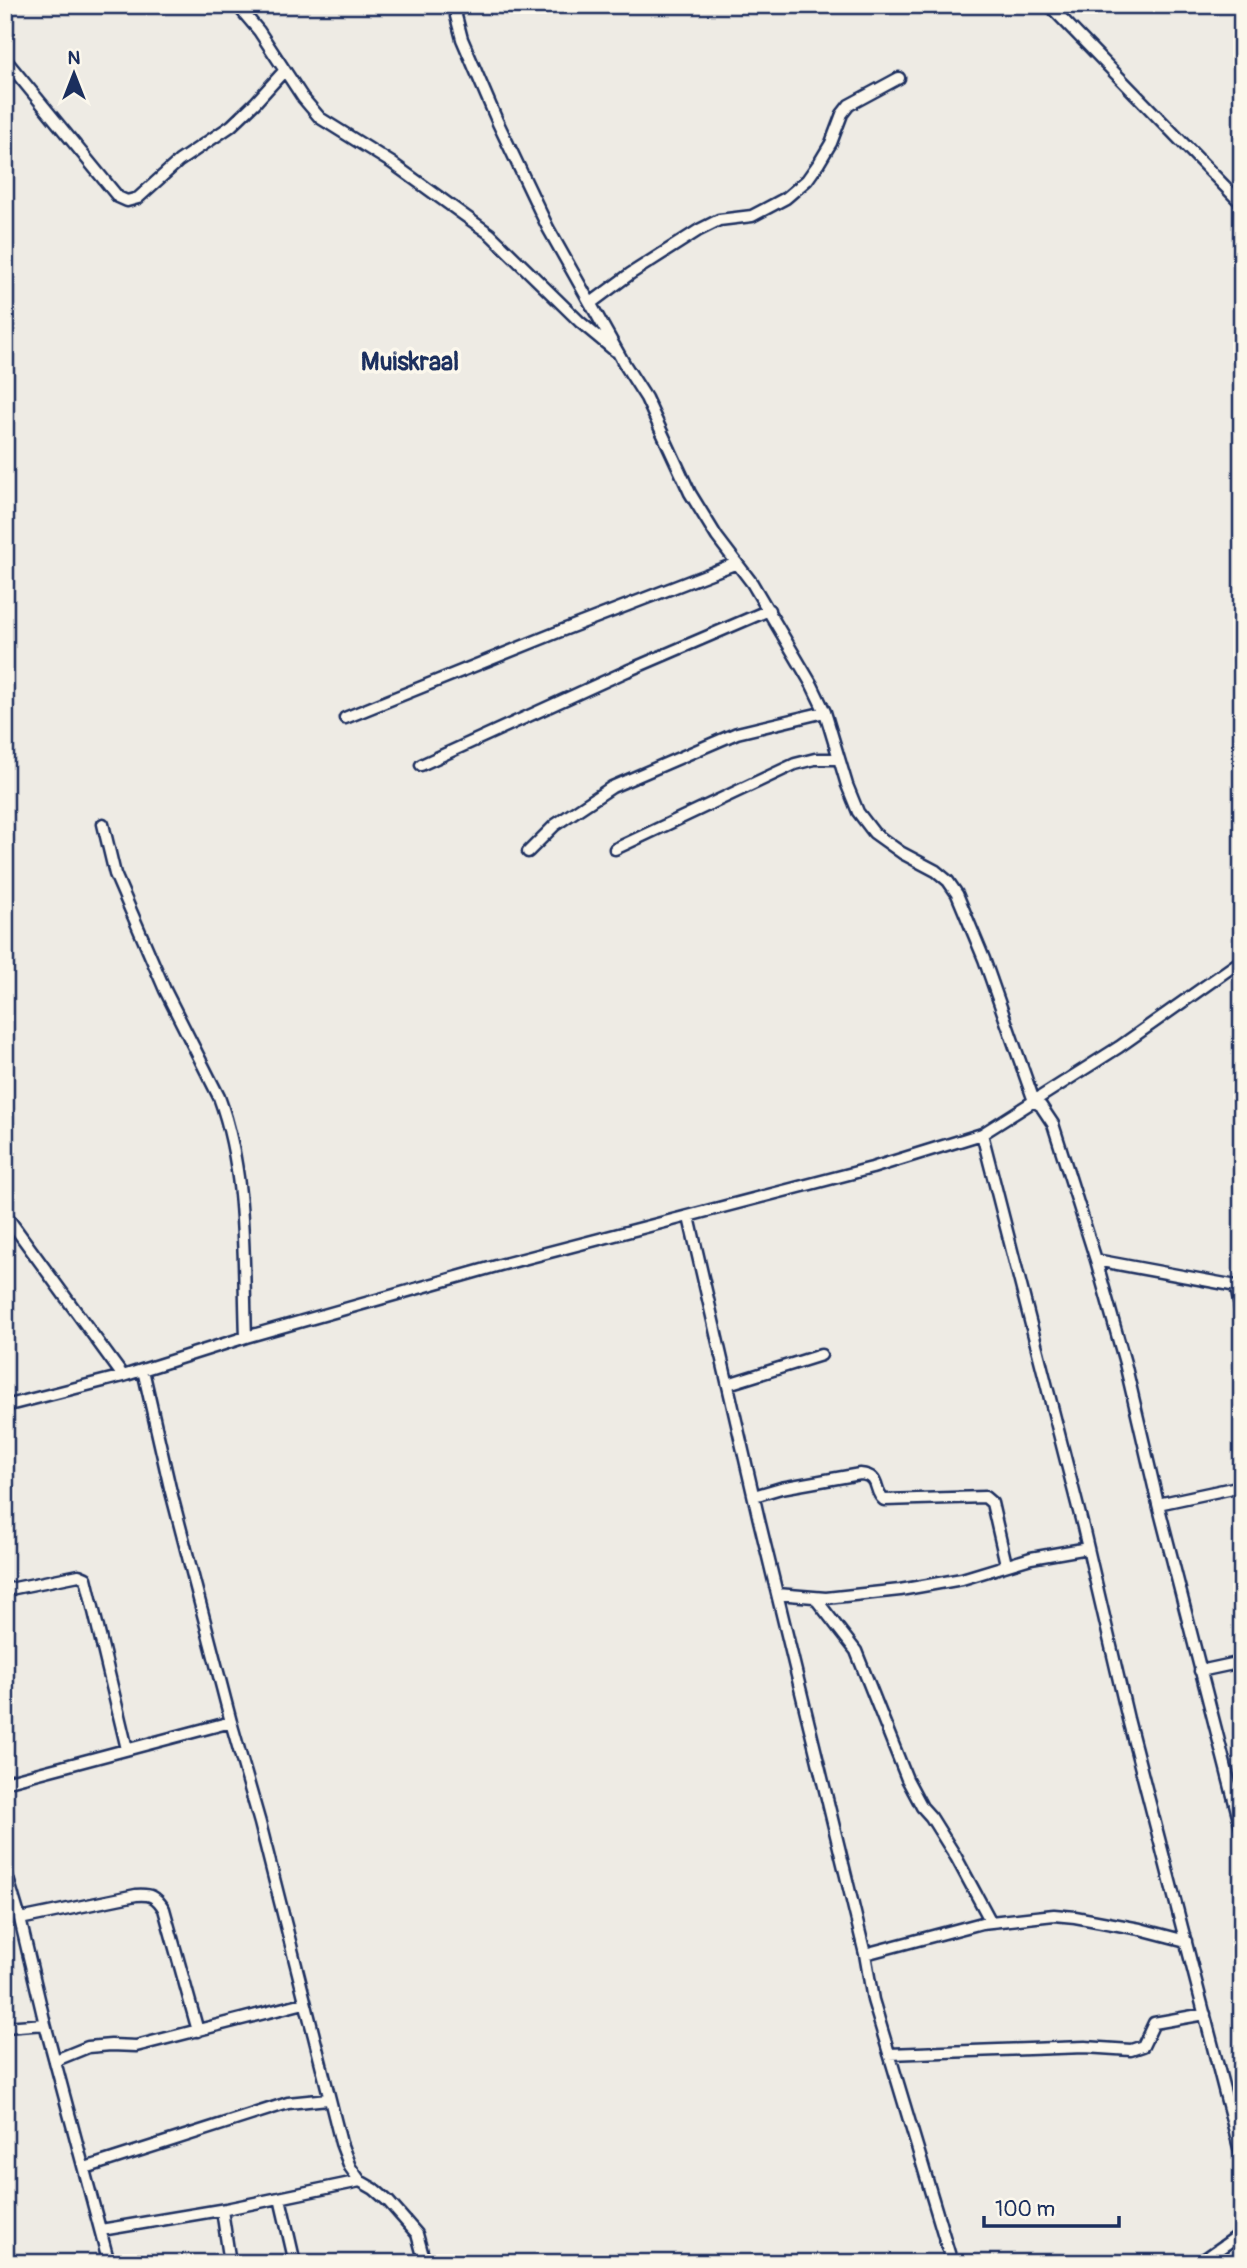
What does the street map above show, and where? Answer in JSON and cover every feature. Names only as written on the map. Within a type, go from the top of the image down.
[{"type":"street","points":[[237,5],[259,31],[312,111],[329,126],[392,163],[490,233],[580,322],[618,354]]},
{"type":"street","points":[[457,5],[456,16],[462,38],[498,123],[548,228],[618,354],[646,398],[690,493],[752,583],[812,685],[825,712],[838,759],[858,812],[874,833],[902,853],[936,871],[957,894],[984,959],[1034,1101],[1041,1106],[1053,1124],[1096,1260],[1125,1363],[1158,1504],[1242,1831]]},
{"type":"street","points":[[1049,5],[1242,204]]},
{"type":"street","points":[[5,59],[118,197],[127,201],[138,198],[170,168],[231,126],[284,71]]},
{"type":"street","points":[[591,303],[640,267],[699,230],[719,220],[752,216],[786,198],[807,180],[819,163],[849,105],[899,78]]},
{"type":"street","points":[[345,718],[737,563]]},
{"type":"street","points":[[421,765],[769,610]]},
{"type":"street","points":[[528,852],[555,825],[612,787],[737,733],[825,712]]},
{"type":"street","points":[[615,849],[795,764],[815,759],[838,759]]},
{"type":"street","points":[[103,824],[115,874],[165,990],[225,1114],[237,1173],[241,1212],[246,1337]]},
{"type":"street","points":[[5,1406],[123,1376],[246,1337],[500,1265],[872,1168],[982,1134],[1119,1047],[1242,960]]},
{"type":"street","points":[[982,1134],[1088,1548],[1128,1719],[1242,2159]]},
{"type":"street","points":[[6,1217],[123,1376]]},
{"type":"street","points":[[689,1217],[873,2000],[952,2263]]},
{"type":"street","points":[[1096,1260],[1239,1287],[1242,1319]]},
{"type":"street","points":[[728,1384],[821,1355]]},
{"type":"street","points":[[143,1370],[170,1488],[230,1722],[260,1823],[344,2154],[360,2181],[389,2202],[417,2234],[425,2263]]},
{"type":"street","points":[[754,1496],[781,1488],[860,1474],[869,1475],[875,1480],[879,1495],[884,1500],[985,1497],[991,1501],[994,1509],[1006,1564]]},
{"type":"street","points":[[1158,1504],[1242,1486]]},
{"type":"street","points":[[778,1594],[815,1598],[844,1597],[941,1583],[1031,1558],[1088,1548]]},
{"type":"street","points":[[5,1590],[79,1575],[86,1578],[127,1749]]},
{"type":"street","points":[[815,1598],[856,1651],[908,1779],[922,1807],[956,1857],[991,1922]]},
{"type":"street","points":[[1200,1671],[1242,1662]]},
{"type":"street","points":[[5,1782],[230,1722]]},
{"type":"street","points":[[5,1869],[109,2263]]},
{"type":"street","points":[[20,1919],[136,1895],[149,1894],[156,1897],[164,1909],[198,2031]]},
{"type":"street","points":[[864,1954],[991,1922],[1025,1917],[1075,1917],[1186,1941]]},
{"type":"street","points":[[56,2060],[88,2047],[136,2046],[304,2003]]},
{"type":"street","points":[[889,2054],[1085,2047],[1131,2050],[1143,2046],[1154,2023],[1205,2014]]},
{"type":"street","points":[[5,2027],[45,2024]]},
{"type":"street","points":[[85,2168],[288,2103],[328,2099]]},
{"type":"street","points":[[101,2230],[222,2210],[360,2181]]},
{"type":"street","points":[[280,2198],[295,2263]]},
{"type":"street","points":[[222,2210],[230,2263]]},
{"type":"street","points":[[1199,2263],[1242,2233]]},
{"type":"district","name":"Muiskraal","points":[[410,361]]}]
